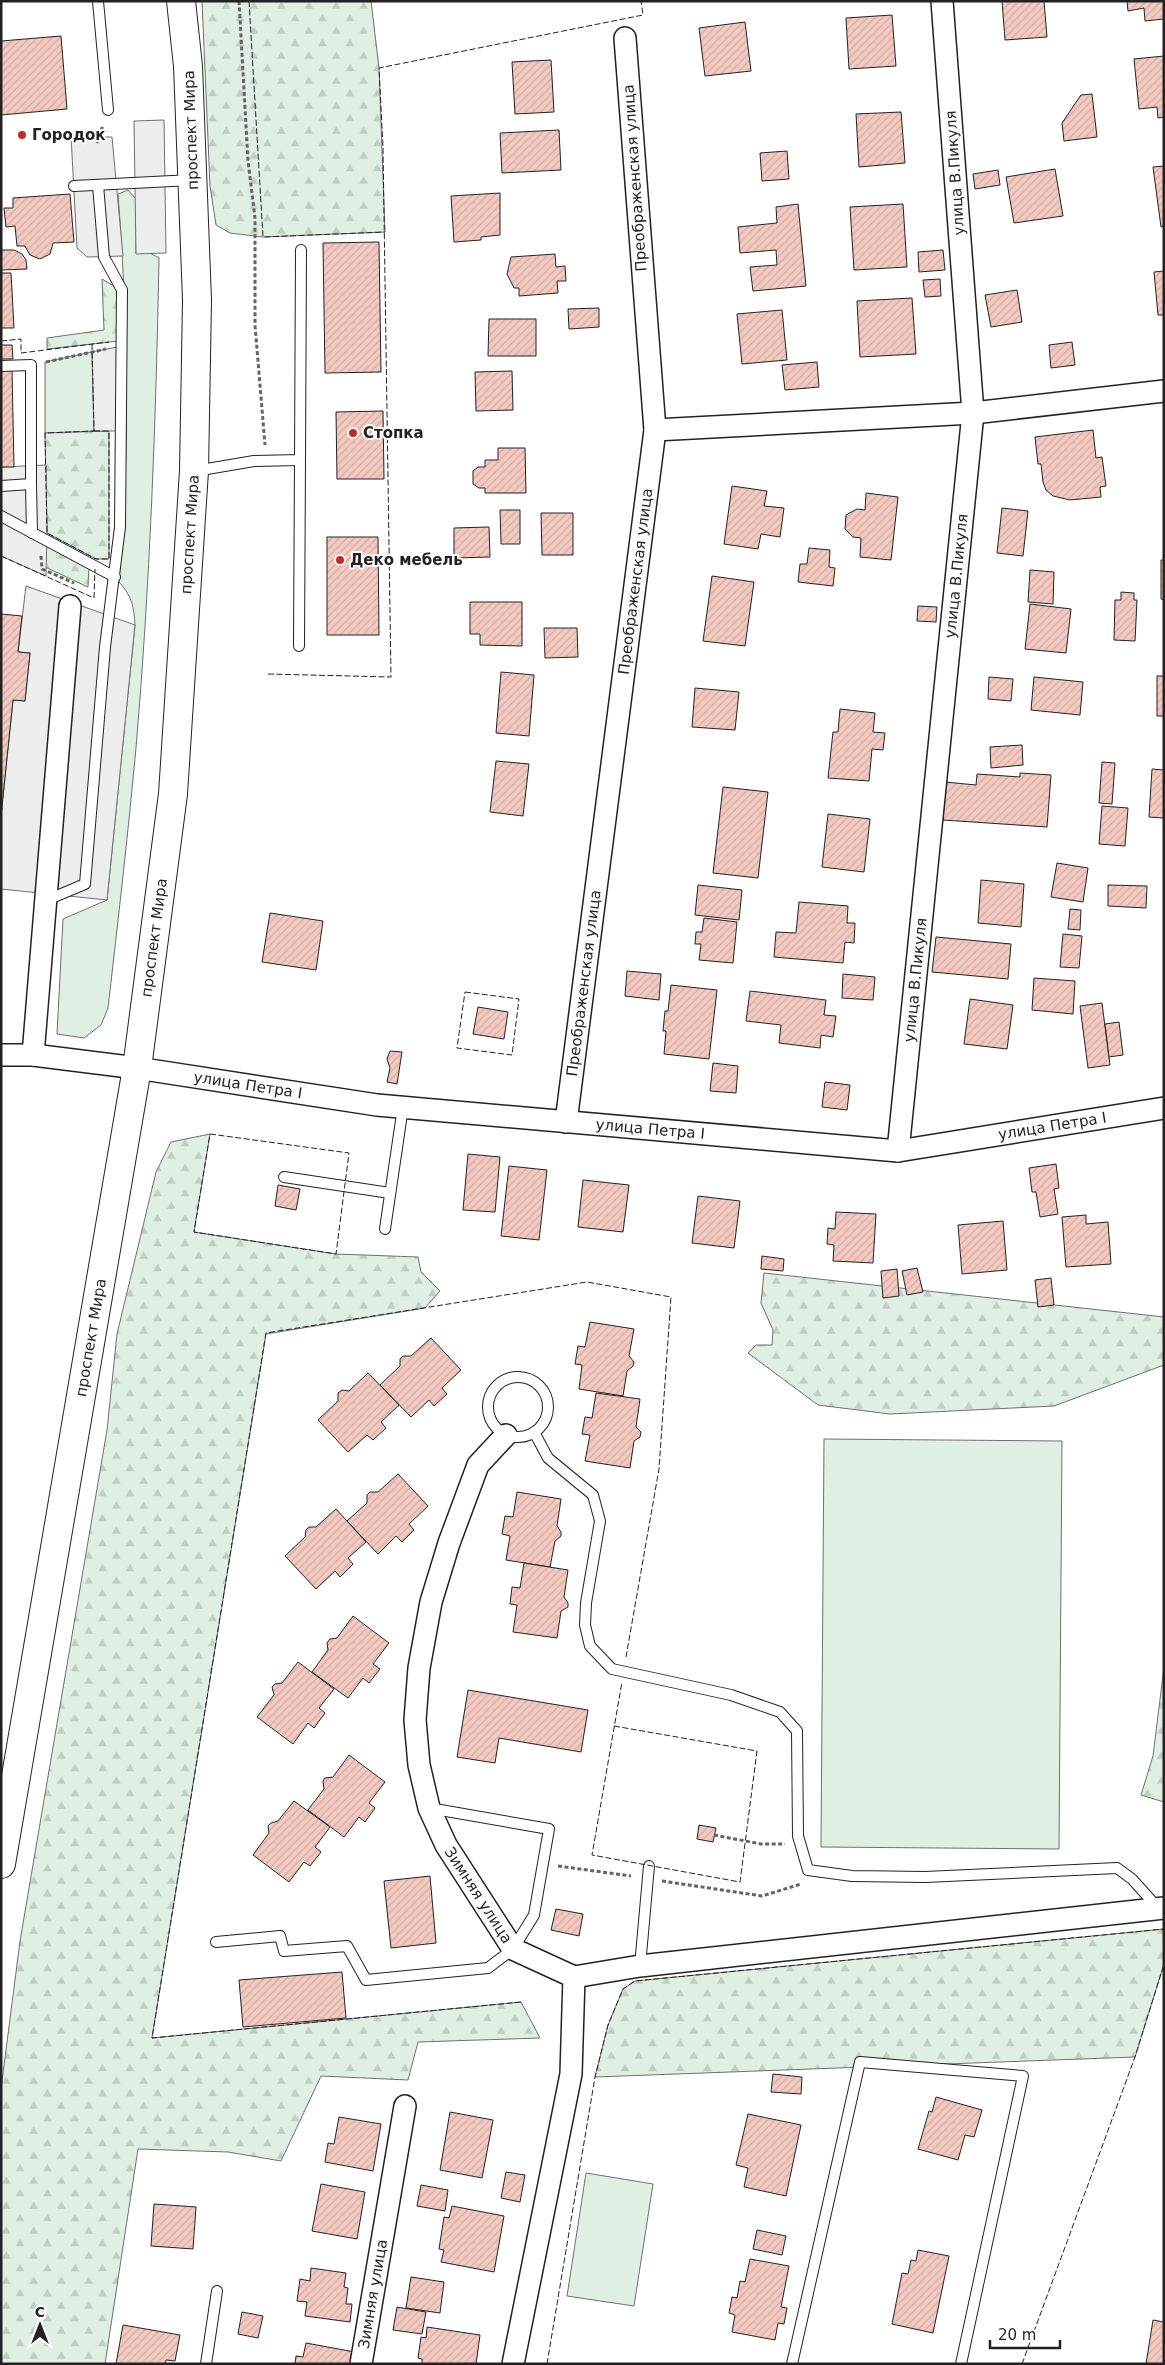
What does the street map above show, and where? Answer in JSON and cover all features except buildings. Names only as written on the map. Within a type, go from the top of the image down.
[{"type":"main road","name":"проспект Мира","points":[[1,1864],[137,1068],[173,794],[194,471],[197,300],[188,66],[181,1]]},
{"type":"street","name":"улица В.Пикуля","points":[[898,1151],[973,413],[942,1]]},
{"type":"street","name":"Преображенская улица","points":[[566,1122],[655,430],[624,38]]},
{"type":"street","points":[[655,430],[973,413],[1164,391]]},
{"type":"street","points":[[33,1055],[70,606]]},
{"type":"street","name":"улица Петра I","points":[[1,1055],[33,1055],[137,1068],[403,1107],[898,1151],[1164,1108]]},
{"type":"street","name":"Зимняя улица","points":[[506,1435],[478,1465],[449,1543],[431,1602],[419,1668],[415,1720],[419,1765],[429,1808],[446,1845],[513,1949],[574,1976]]},
{"type":"street","points":[[513,2364],[571,2074],[574,1976],[640,1966],[1161,1908]]},
{"type":"street","name":"Зимняя улица","points":[[361,2364],[405,2106]]},
{"type":"lane","points":[[98,1],[108,110]]},
{"type":"lane","points":[[74,186],[193,180]]},
{"type":"lane","points":[[47,900],[85,884],[105,647],[120,527],[122,290],[104,257],[98,185]]},
{"type":"lane","points":[[299,646],[301,250]]},
{"type":"lane","points":[[1,366],[31,365],[32,484],[36,535]]},
{"type":"lane","points":[[194,471],[266,460],[300,460]]},
{"type":"lane","points":[[1,486],[32,484]]},
{"type":"lane","points":[[1,516],[115,577]]},
{"type":"lane","points":[[385,1229],[403,1107]]},
{"type":"lane","points":[[284,1178],[390,1193]]},
{"type":"lane","points":[[513,1377],[533,1380],[541,1387],[546,1396],[548,1406],[546,1417],[534,1432],[515,1437],[506,1435],[492,1422],[487,1404],[495,1387],[503,1380],[513,1377]]},
{"type":"lane","points":[[534,1432],[548,1458],[593,1495],[600,1521],[586,1602],[585,1625],[590,1646],[612,1670],[731,1695],[780,1712],[797,1731],[798,1836],[808,1870],[852,1876],[925,1877],[1117,1868],[1132,1879],[1161,1908]]},
{"type":"lane","points":[[216,1942],[280,1936],[284,1951],[347,1946],[366,1980],[488,1968],[513,1949],[534,1915],[549,1829],[429,1808]]},
{"type":"lane","points":[[640,1966],[649,1866]]},
{"type":"lane","points":[[792,2364],[860,2062],[1023,2076],[961,2364]]},
{"type":"lane","points":[[206,2364],[218,2290]]},
{"type":"path","points":[[239,1],[248,162],[255,218],[255,326],[266,460]]},
{"type":"path","points":[[45,362],[92,352]]},
{"type":"path","points":[[36,535],[42,569],[77,584]]},
{"type":"path","points":[[714,1835],[761,1844],[800,1844]]},
{"type":"path","points":[[543,1862],[762,1896],[802,1884],[818,1872]]},
{"type":"green space","points":[[202,1],[371,1],[379,68],[385,232],[263,237],[230,233],[216,225],[210,186]]},
{"type":"green space","points":[[128,190],[136,199],[136,253],[150,253],[159,258],[149,564],[136,748],[108,1008],[101,1025],[84,1038],[57,1034],[63,919],[107,900],[135,625],[132,602],[119,582],[125,485],[126,339],[118,194]]},
{"type":"green space","points":[[102,279],[119,289],[119,341],[47,349],[47,338],[104,330]]},
{"type":"green space","points":[[92,352],[94,431],[45,433],[45,362]]},
{"type":"green space","points":[[109,431],[109,559],[96,559],[47,533],[45,433]]},
{"type":"green space","points":[[43,542],[89,566],[88,587],[43,566]]},
{"type":"green space","points":[[210,1134],[194,1232],[336,1254],[418,1257],[421,1272],[440,1291],[425,1308],[266,1334],[152,2038],[521,2002],[540,2038],[418,2042],[408,2080],[321,2076],[281,2161],[228,2152],[138,2149],[105,2364],[1,2364],[1,2089],[20,1941],[107,1430],[117,1334],[156,1172],[171,1142]]},
{"type":"green space","points":[[764,1273],[1164,1317],[1164,1365],[1054,1406],[890,1414],[818,1405],[748,1353],[756,1345],[772,1345],[773,1330],[761,1303]]},
{"type":"green space","points":[[824,1439],[1062,1441],[1059,1849],[821,1847]]},
{"type":"green space","points":[[1164,1667],[1164,1802],[1141,1795],[1153,1756]]},
{"type":"green space","points":[[1164,1929],[1164,1964],[1135,2057],[595,2077],[608,2025],[623,1989],[635,1981]]},
{"type":"green space","points":[[586,2173],[653,2184],[634,2306],[567,2296]]},
{"type":"shaded area","points":[[164,120],[166,253],[136,254],[134,121]]},
{"type":"shaded area","points":[[71,136],[112,137],[123,256],[87,257],[77,248]]},
{"type":"shaded area","points":[[122,346],[121,431],[94,431],[92,352]]},
{"type":"shaded area","points":[[46,465],[46,576],[1,556],[1,467]]},
{"type":"shaded area","points":[[26,586],[135,625],[107,900],[1,889],[1,816],[13,700],[25,701],[30,653],[18,652]]},
{"type":"fence","points":[[249,1],[263,237],[385,232]]},
{"type":"fence","points":[[268,674],[391,677],[383,147],[379,68],[643,15],[641,1]]},
{"type":"fence","points":[[1,341],[21,339],[21,353],[109,342]]},
{"type":"fence","points":[[92,344],[94,431]]},
{"type":"fence","points":[[94,431],[109,431],[109,559],[96,559],[47,533],[45,433],[94,431]]},
{"type":"fence","points":[[1,556],[94,598],[95,569]]},
{"type":"fence","points":[[465,992],[519,999],[512,1055],[457,1048],[465,992]]},
{"type":"fence","points":[[210,1134],[349,1153],[336,1254],[194,1232],[210,1134]]},
{"type":"fence","points":[[521,2002],[152,2038],[266,1333],[587,1282],[671,1297],[659,1469],[626,1657]]},
{"type":"fence","points":[[614,1726],[757,1751],[740,1882],[592,1855],[622,1682]]},
{"type":"fence","points":[[547,2364],[595,2077],[608,2025],[623,1989],[635,1981],[1164,1929]]},
{"type":"fence","points":[[1022,2364],[1135,2057],[1164,1964]]},
{"type":"place","name":"Городок","points":[[22,135]]},
{"type":"place","name":"Стопка","points":[[353,433]]},
{"type":"place","name":"Деко мебель","points":[[340,560]]}]
